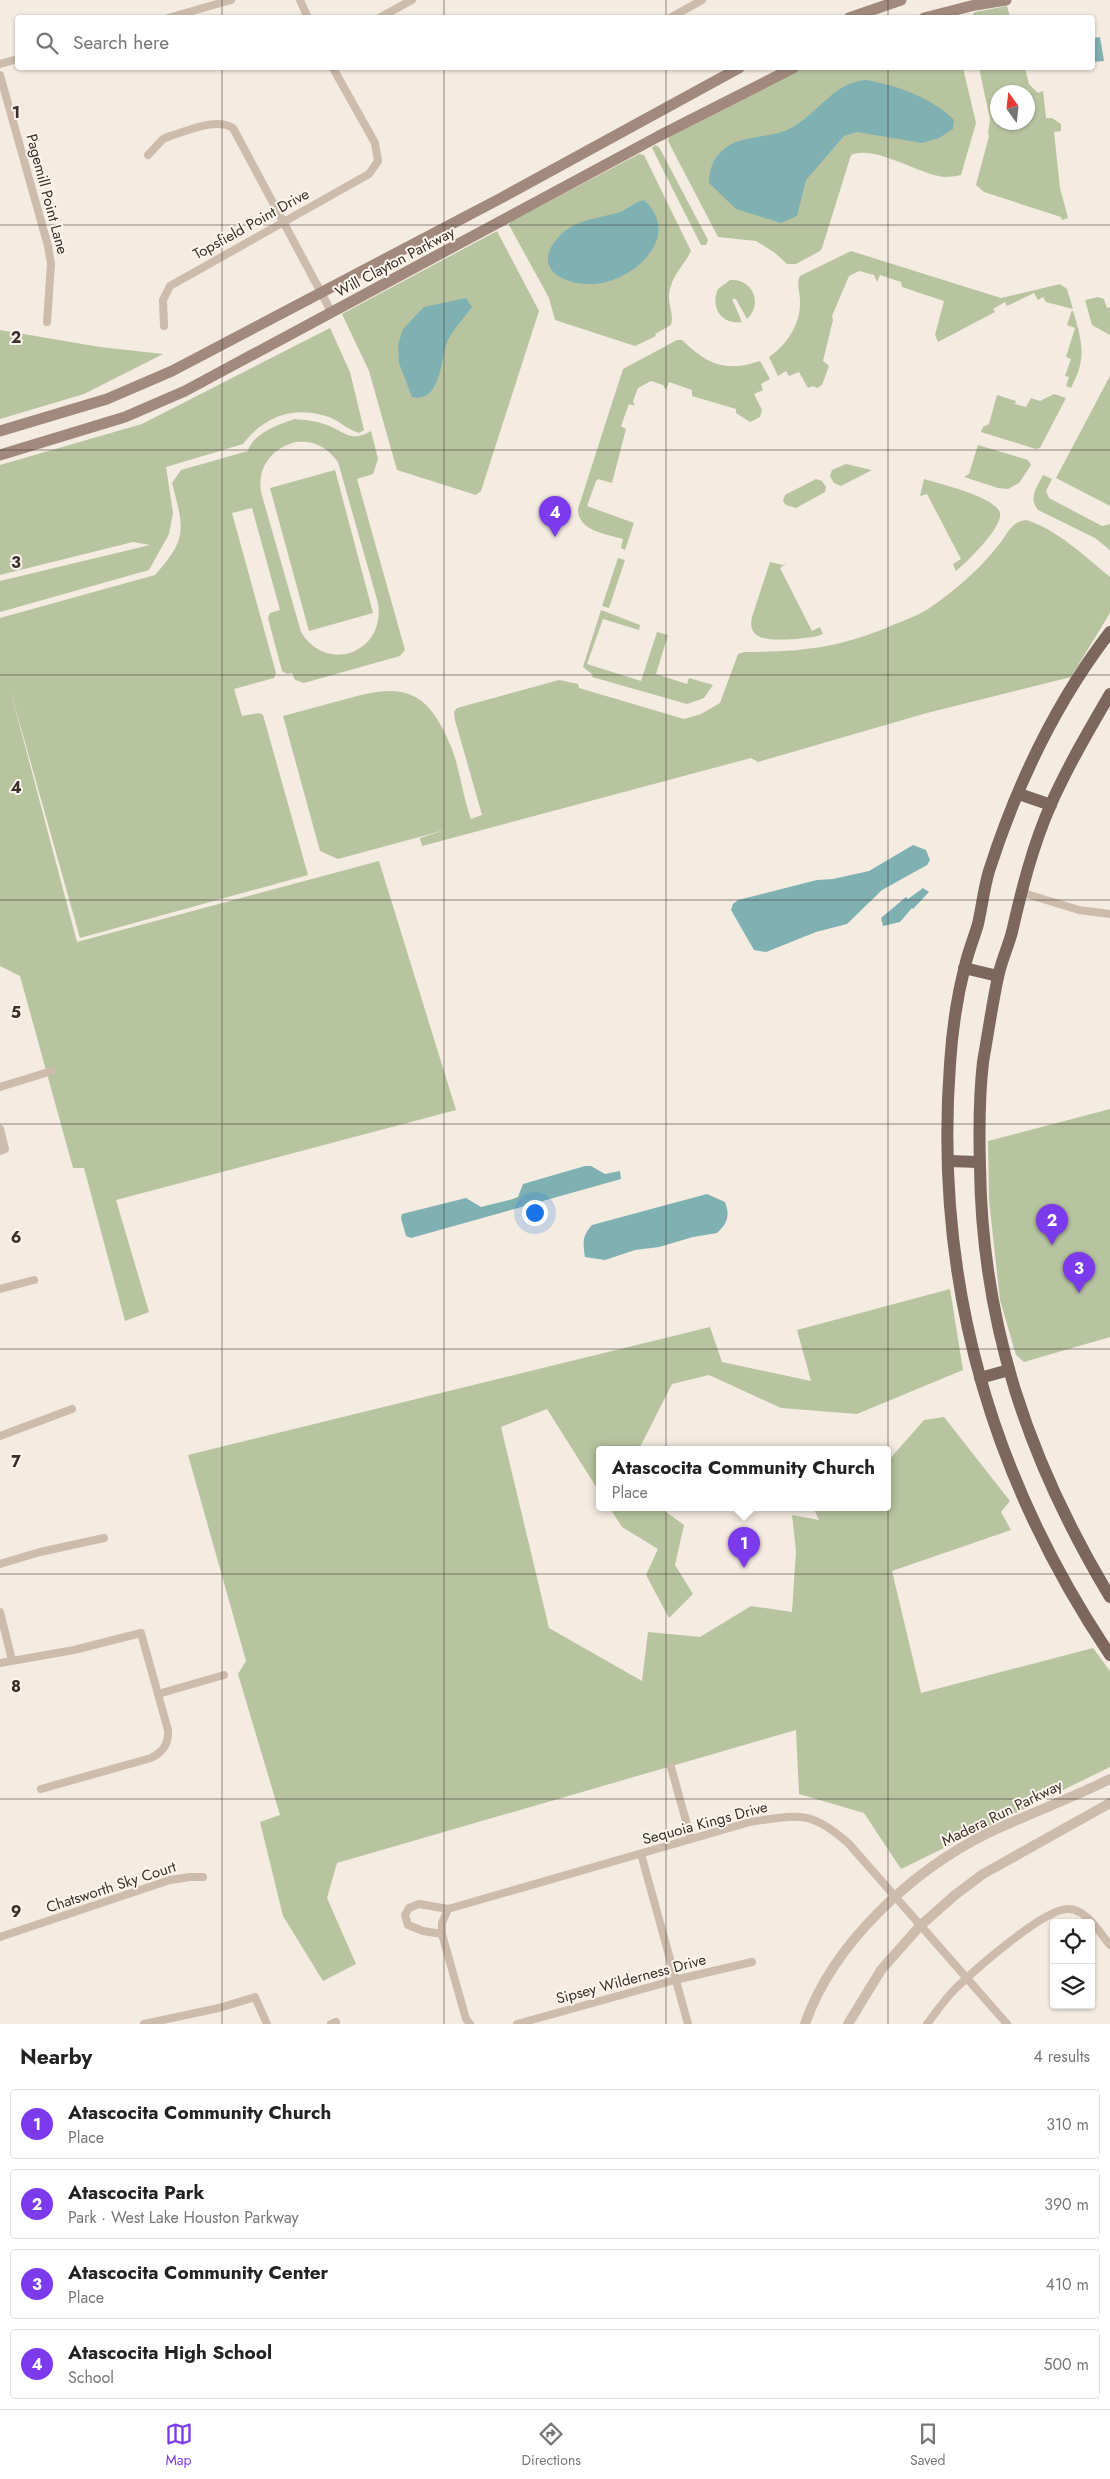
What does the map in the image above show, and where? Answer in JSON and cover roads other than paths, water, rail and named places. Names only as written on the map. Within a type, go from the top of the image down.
[{"type":"main road","points":[[858,15],[901,0]]},
{"type":"main road","points":[[931,15],[956,4],[1006,0]]},
{"type":"main road","name":"Will Clayton Parkway","points":[[0,431],[86,406],[135,388],[214,350],[735,70]]},
{"type":"main road","name":"Will Clayton Parkway","points":[[0,455],[94,427],[148,407],[213,377],[659,136],[789,70]]},
{"type":"main road","points":[[487,205],[498,223]]},
{"type":"main road","points":[[1110,632],[1082,674],[1047,734],[1019,794],[989,871],[978,925],[964,968],[950,1063],[948,1161],[949,1209],[959,1283],[980,1378],[1002,1448],[1022,1500],[1064,1584],[1110,1655]]},
{"type":"main road","points":[[1110,694],[1078,751],[1051,805],[1020,892],[1012,933],[998,976],[983,1065],[979,1162],[980,1201],[992,1302],[1026,1429],[1046,1477],[1081,1549],[1110,1597]]},
{"type":"main road","points":[[1019,794],[1051,805]]},
{"type":"main road","points":[[964,968],[998,976]]},
{"type":"main road","points":[[948,1161],[979,1162]]},
{"type":"main road","points":[[980,1378],[1009,1370]]},
{"type":"street","points":[[178,15],[231,0]]},
{"type":"street","points":[[300,0],[307,15]]},
{"type":"street","points":[[384,15],[412,0]]},
{"type":"street","points":[[675,15],[702,0]]},
{"type":"street","points":[[0,64],[15,60]]},
{"type":"street","name":"Topsfield Point Drive","points":[[164,326],[163,300],[170,286],[369,174],[378,161],[376,143],[334,70]]},
{"type":"street","name":"Pagemill Point Lane","points":[[0,75],[48,246],[51,264],[47,322]]},
{"type":"street","points":[[148,155],[163,139],[170,136],[212,124],[227,124],[238,135],[332,313]]},
{"type":"street","points":[[1020,892],[1079,910],[1110,914]]},
{"type":"street","points":[[0,1087],[52,1071]]},
{"type":"street","points":[[0,1129],[2,1150]]},
{"type":"street","points":[[0,1289],[34,1280]]},
{"type":"street","points":[[0,1436],[72,1408]]},
{"type":"street","points":[[0,1564],[40,1552],[104,1538]]},
{"type":"street","points":[[0,1612],[12,1660]]},
{"type":"street","points":[[0,1663],[74,1650],[141,1633],[168,1730],[168,1742],[164,1748],[151,1758],[41,1789]]},
{"type":"street","points":[[158,1694],[224,1675]]},
{"type":"street","points":[[671,1767],[690,1839]]},
{"type":"street","name":"Madera Run Parkway","points":[[805,2024],[837,1960],[870,1922],[895,1898],[943,1858],[987,1834],[1110,1779]]},
{"type":"street","points":[[848,2024],[881,1970],[920,1926],[983,1874],[1110,1803]]},
{"type":"street","name":"Sequoia Kings Drive","points":[[442,1934],[423,1931],[408,1925],[405,1915],[409,1908],[419,1904],[448,1909],[690,1839],[762,1820],[799,1816],[816,1820],[829,1826],[849,1844],[1006,2024]]},
{"type":"street","points":[[641,1854],[688,2024]]},
{"type":"street","name":"Chatsworth Sky Court","points":[[0,1937],[170,1880],[190,1876],[203,1877]]},
{"type":"street","points":[[448,1909],[442,1923],[442,1934],[466,2018],[470,2024]]},
{"type":"street","points":[[927,2024],[967,1978],[1010,1942],[1050,1914],[1068,1909],[1086,1915],[1110,1945]]},
{"type":"street","name":"Sipsey Wilderness Drive","points":[[517,2024],[675,1980],[752,1962]]},
{"type":"street","points":[[144,2024],[219,2008],[255,1997],[267,2024]]},
{"type":"water","points":[[1100,37],[1104,61],[1095,62],[1095,38]]},
{"type":"water","points":[[866,80],[901,89],[936,105],[954,120],[953,129],[939,138],[922,143],[857,132],[844,136],[806,180],[797,216],[781,223],[736,209],[709,183],[712,164],[717,156],[731,144],[785,131],[803,121],[844,86]]},
{"type":"water","points":[[644,200],[654,213],[658,225],[657,238],[652,250],[632,270],[606,282],[595,284],[571,281],[560,277],[552,271],[548,262],[549,252],[562,233],[577,224],[617,213]]},
{"type":"water","points":[[466,298],[472,307],[449,338],[435,386],[430,393],[422,397],[412,397],[399,363],[398,345],[403,329],[424,307]]},
{"type":"water","points":[[913,845],[926,850],[930,860],[927,865],[882,890],[847,924],[816,932],[766,952],[754,950],[731,910],[733,904],[738,900],[817,880],[833,879],[869,871]]},
{"type":"water","points":[[923,888],[929,892],[900,922],[883,926],[881,918],[906,897],[908,899]]},
{"type":"water","points":[[585,1166],[591,1166],[605,1174],[620,1171],[621,1179],[411,1238],[406,1236],[401,1218],[402,1214],[466,1198],[481,1207],[513,1199],[518,1197],[523,1184]]},
{"type":"water","points":[[707,1194],[725,1202],[727,1207],[727,1219],[724,1226],[717,1233],[693,1237],[659,1247],[635,1250],[605,1260],[585,1257],[584,1240],[586,1233],[592,1225]]},
{"type":"place","name":"Atascocita High School","points":[[555,537]]},
{"type":"place","name":"Atascocita Park","points":[[1052,1245]]},
{"type":"place","name":"Atascocita Community Center","points":[[1079,1293]]},
{"type":"place","name":"Atascocita Community Church","points":[[744,1568]]}]
